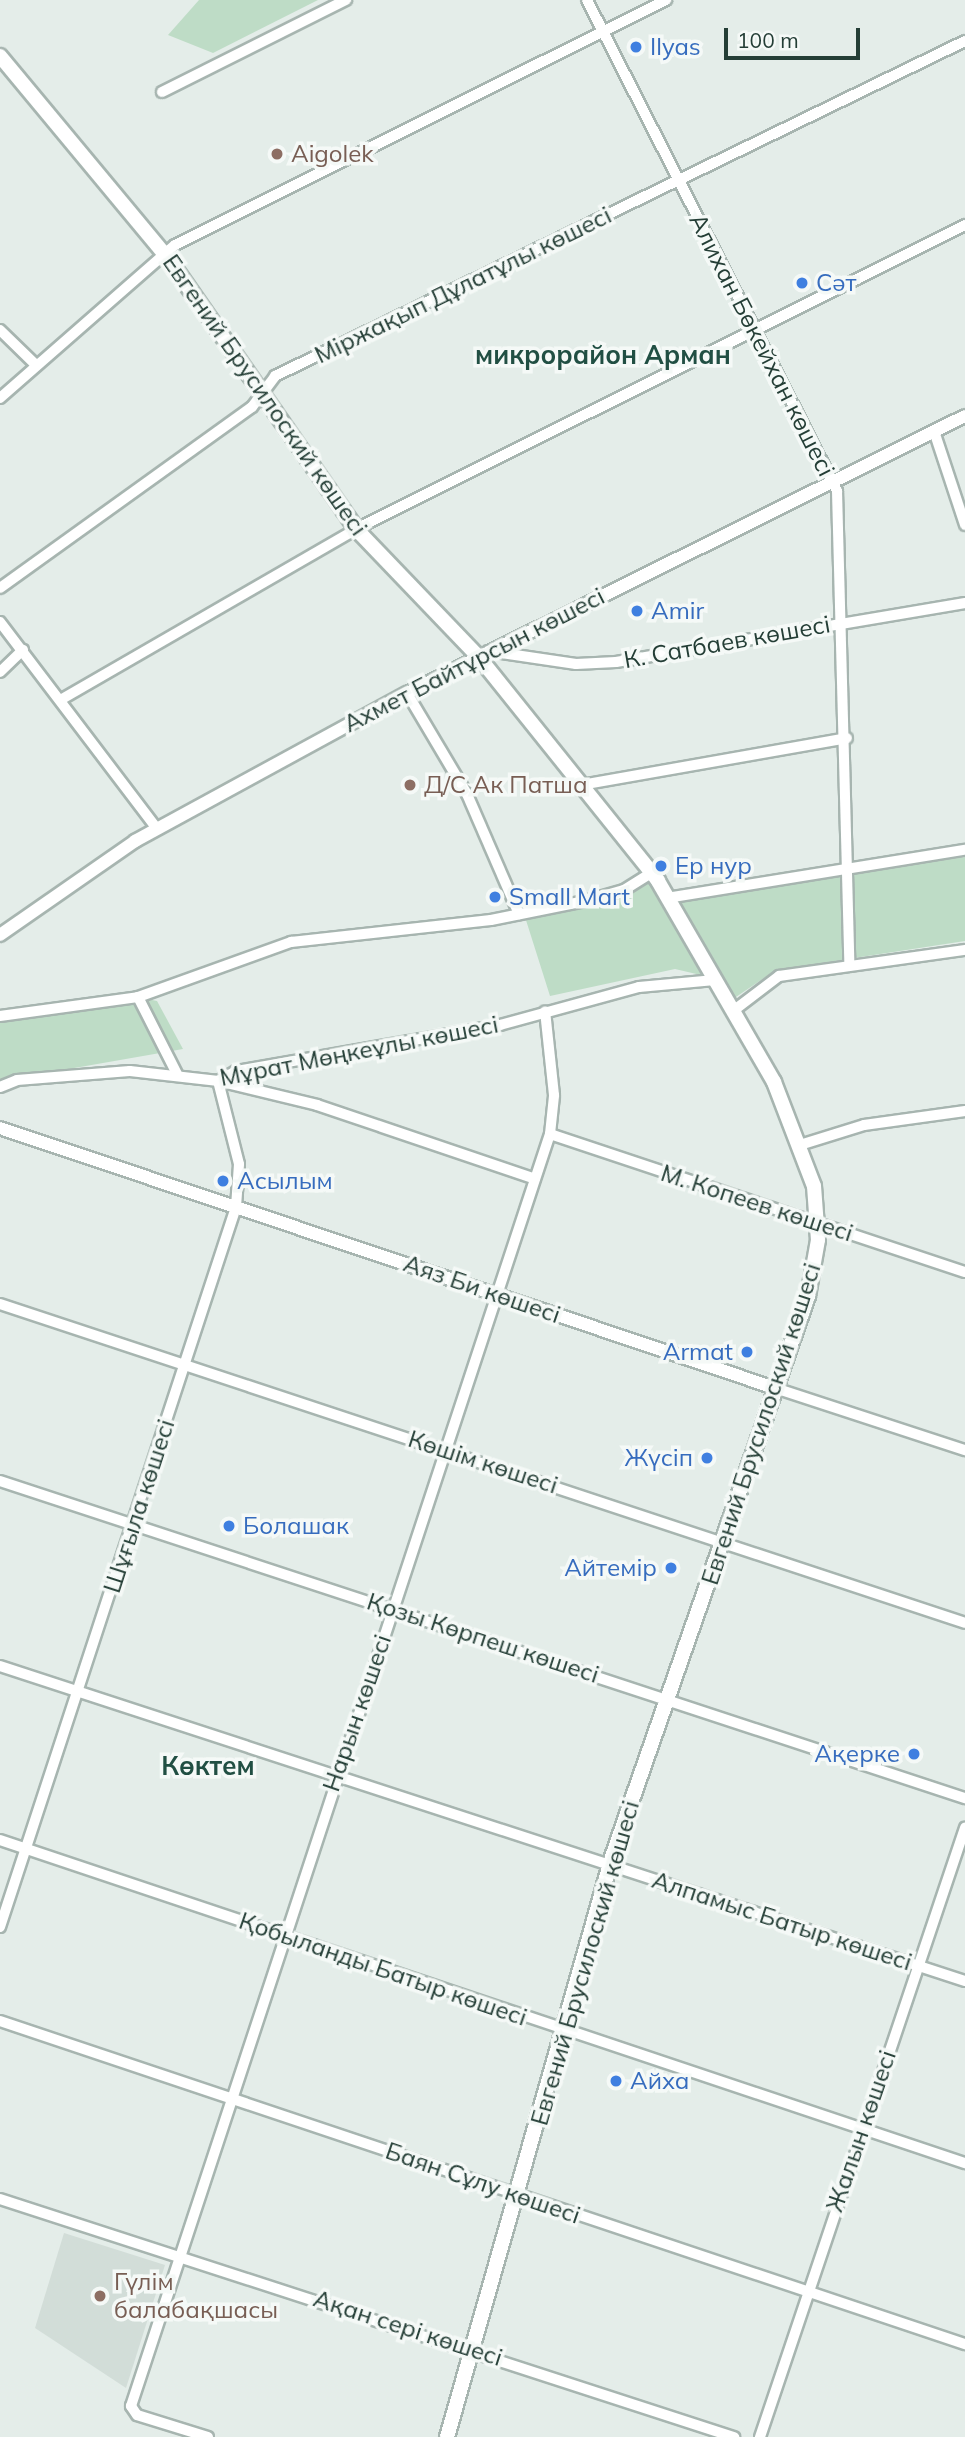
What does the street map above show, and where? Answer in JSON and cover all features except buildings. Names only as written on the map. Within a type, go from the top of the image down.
[{"type":"main road","name":"Евгений Брусилоский көшесі","points":[[0,56],[164,253],[262,389],[356,529],[483,653],[581,785],[651,873],[733,1011],[803,1144],[818,1222],[815,1267],[778,1389],[610,1864],[566,2030],[447,2437]]},
{"type":"street","points":[[162,92],[346,0]]},
{"type":"street","name":"Алихан Бөкейхан көшесі","points":[[587,0],[830,482],[837,491],[844,621],[851,866],[849,964]]},
{"type":"street","points":[[0,398],[164,253],[666,0]]},
{"type":"street","name":"Міржақып Дұлатұлы көшесі","points":[[0,588],[252,407],[262,389],[327,349],[965,41]]},
{"type":"street","points":[[62,699],[356,529],[965,225]]},
{"type":"street","points":[[0,330],[36,365]]},
{"type":"street","name":"Ахмет Байтұрсын көшесі","points":[[0,935],[157,829],[407,693],[965,415]]},
{"type":"street","points":[[933,431],[965,525]]},
{"type":"street","name":"К. Сатбаев көшесі","points":[[483,653],[606,663],[844,621],[965,603]]},
{"type":"street","points":[[0,622],[62,699],[157,829]]},
{"type":"street","points":[[0,672],[23,650]]},
{"type":"street","points":[[407,693],[467,794],[519,914]]},
{"type":"street","points":[[581,785],[847,738]]},
{"type":"street","points":[[667,898],[851,866],[965,850]]},
{"type":"street","points":[[0,1016],[138,997],[291,942],[519,914],[624,890],[651,873]]},
{"type":"street","points":[[733,1011],[779,976],[849,964],[965,950]]},
{"type":"street","name":"Мұрат Мөңкеұлы көшесі","points":[[0,1087],[67,1075],[177,1074],[218,1082],[236,1071],[545,1012],[639,987],[715,980]]},
{"type":"street","points":[[138,997],[177,1074]]},
{"type":"street","name":"Нарын көшесі","points":[[208,2437],[132,2411],[177,2254],[335,1775],[448,1451],[550,1134],[554,1095],[545,1012]]},
{"type":"street","points":[[218,1082],[317,1105],[535,1179]]},
{"type":"street","name":"Шұғыла көшесі","points":[[0,1927],[76,1690],[136,1524],[184,1365],[236,1208],[239,1164],[218,1082]]},
{"type":"street","points":[[803,1144],[864,1125],[965,1111]]},
{"type":"street","name":"Аяз Би көшесі","points":[[0,1128],[965,1450]]},
{"type":"street","name":"М. Копеев көшесі","points":[[550,1134],[965,1272]]},
{"type":"street","name":"Көшім көшесі","points":[[0,1304],[965,1623]]},
{"type":"street","name":"Қозы Көрпеш көшесі","points":[[0,1481],[668,1698],[965,1798]]},
{"type":"street","name":"Алпамыс Батыр көшесі","points":[[0,1666],[965,1980]]},
{"type":"street","name":"Жалын көшесі","points":[[760,2437],[806,2291],[917,1965],[945,1901],[965,1828]]},
{"type":"street","name":"Қобыланды Батыр көшесі","points":[[0,1840],[965,2163]]},
{"type":"street","name":"Баян Сұлу көшесі","points":[[0,2021],[965,2344]]},
{"type":"street","name":"Ақан сері көшесі","points":[[0,2199],[472,2349],[734,2437]]},
{"type":"shaded area","name":"Гүлім балабақшасы","points":[[64,2233],[165,2265],[126,2388],[35,2328]]},
{"type":"green space","points":[[199,0],[318,0],[213,53],[168,35]]},
{"type":"green space","points":[[965,857],[965,941],[776,970],[733,999],[679,903],[709,892]]},
{"type":"green space","points":[[649,880],[705,976],[675,969],[550,996],[525,917],[627,897]]},
{"type":"green space","points":[[138,997],[157,1001],[183,1049],[0,1081],[0,1016]]},
{"type":"place","name":"Ilyas","points":[[636,47]]},
{"type":"place","name":"Aigolek","points":[[277,154]]},
{"type":"place","name":"Сәт","points":[[802,283]]},
{"type":"place","name":"Amir","points":[[637,611]]},
{"type":"place","name":"Д/С Ак Патша","points":[[410,785]]},
{"type":"place","name":"Ер нур","points":[[661,866]]},
{"type":"place","name":"Small Mart","points":[[495,897]]},
{"type":"place","name":"Асылым","points":[[223,1181]]},
{"type":"place","name":"Armat","points":[[747,1352]]},
{"type":"place","name":"Жүсіп","points":[[707,1458]]},
{"type":"place","name":"Болашак","points":[[229,1526]]},
{"type":"place","name":"Айтемір","points":[[671,1568]]},
{"type":"place","name":"Ақерке","points":[[914,1754]]},
{"type":"place","name":"Айха","points":[[616,2081]]},
{"type":"place","name":"Гүлім балабақшасы","points":[[100,2296]]},
{"type":"district","name":"микрорайон Арман","points":[[603,355]]},
{"type":"district","name":"Көктем","points":[[208,1766]]}]
